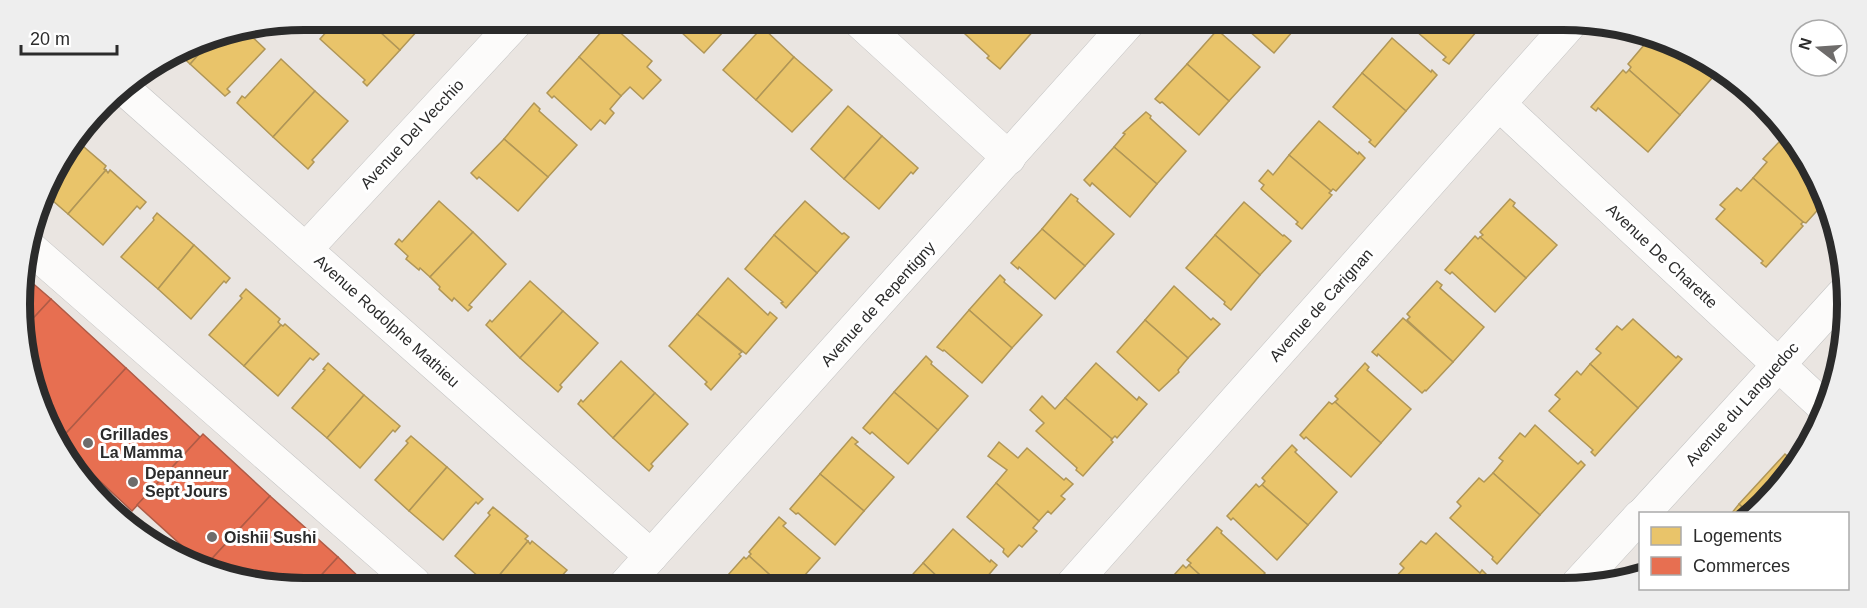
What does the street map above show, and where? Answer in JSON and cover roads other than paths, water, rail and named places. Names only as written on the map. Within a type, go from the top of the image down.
[{"type":"street","name":"Avenue Del Vecchio","points":[[306,249],[509,30]]},
{"type":"street","points":[[869,30],[1009,158]]},
{"type":"street","name":"Avenue de Repentigny","points":[[631,578],[1122,30]]},
{"type":"street","name":"Avenue de Carignan","points":[[1078,578],[1564,30]]},
{"type":"street","name":"Avenue Rodolphe Mathieu","points":[[129,93],[651,556]]},
{"type":"street","name":"Avenue De Charette","points":[[1499,104],[1818,402]]},
{"type":"street","points":[[35,252],[408,578]]},
{"type":"street","name":"Avenue du Languedoc","points":[[1645,512],[1837,301]]},
{"type":"street","name":"Avenue du Languedoc","points":[[1585,577],[1639,518]]},
{"type":"place","name":"Grillades La Mamma","points":[[88,443]]},
{"type":"place","name":"Depanneur Sept Jours","points":[[133,482]]},
{"type":"place","name":"Oishii Sushi","points":[[212,537]]}]
